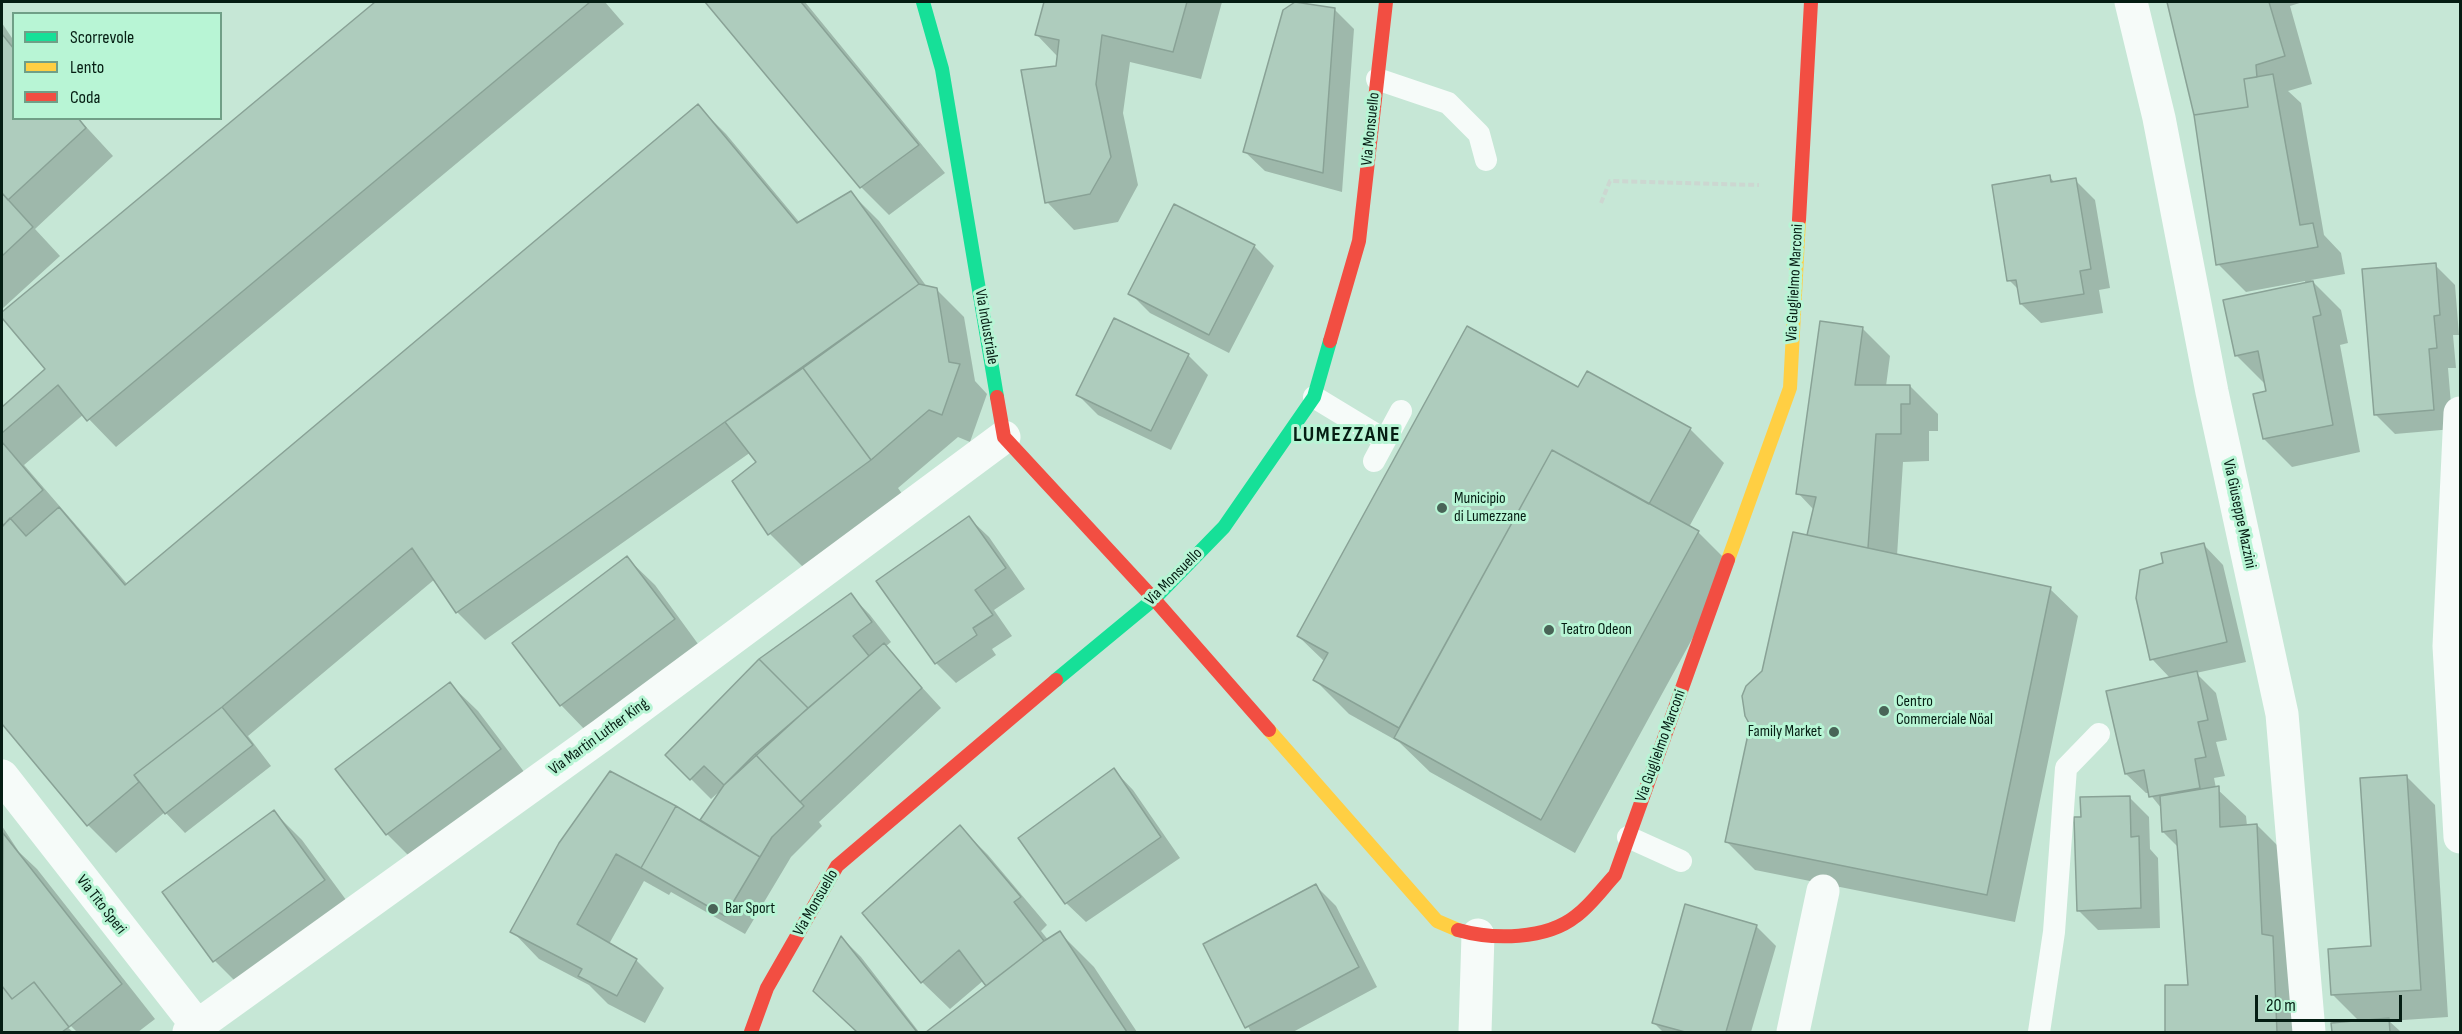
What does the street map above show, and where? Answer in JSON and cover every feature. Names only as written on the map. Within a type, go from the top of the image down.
[{"type":"street","name":"Via Industriale","points":[[923,2],[942,69],[1004,437]]},
{"type":"street","name":"Via Monsuello","points":[[751,1032],[767,988],[837,866],[932,783],[1154,599],[1224,527],[1314,397],[1359,242],[1386,2]]},
{"type":"street","name":"Via Guglielmo Marconi","points":[[1154,599],[1437,921],[1452,930],[1478,935],[1521,935],[1570,921],[1615,874],[1790,388],[1811,2]]},
{"type":"street","name":"Via Giuseppe Mazzini","points":[[2132,2],[2159,118],[2212,392],[2282,714],[2309,1032]]},
{"type":"street","points":[[2460,413],[2449,646],[2460,837]]},
{"type":"street","points":[[1004,437],[1154,599]]},
{"type":"street","name":"Via Martin Luther King","points":[[196,1031],[602,735],[1004,437]]},
{"type":"street","name":"Via Tito Speri","points":[[2,776],[196,1031]]},
{"type":"street","points":[[1793,1032],[1823,891]]},
{"type":"street","points":[[1475,1032],[1478,935]]},
{"type":"lane","points":[[1377,80],[1448,103],[1479,134],[1486,160]]},
{"type":"lane","points":[[1314,397],[1385,440]]},
{"type":"lane","points":[[1374,461],[1401,411]]},
{"type":"lane","points":[[2038,1032],[2054,932],[2066,768],[2099,734]]},
{"type":"lane","points":[[1628,837],[1681,861]]},
{"type":"path","points":[[1601,203],[1610,181],[1759,185],[1760,174]]},
{"type":"building","points":[[375,2],[590,2],[87,421],[58,385],[2,433],[2,407],[45,369],[2,318],[2,312]]},
{"type":"building","points":[[705,2],[801,2],[919,145],[860,188]]},
{"type":"building","points":[[1044,2],[1187,2],[1173,52],[1102,35],[1096,84],[1111,157],[1090,194],[1045,203],[1021,70],[1056,66],[1059,40],[1035,35]]},
{"type":"building","points":[[1295,2],[1335,8],[1323,173],[1243,152],[1283,10]]},
{"type":"building","points":[[2167,2],[2269,2],[2285,56],[2256,65],[2257,77],[2244,79],[2248,107],[2194,115]]},
{"type":"building","points":[[2,34],[12,46],[12,120],[80,120],[86,128],[8,200],[2,193]]},
{"type":"building","points":[[2273,74],[2300,225],[2313,223],[2318,247],[2216,265],[2194,115],[2248,107],[2244,79]]},
{"type":"building","points":[[698,104],[797,223],[851,191],[919,284],[456,613],[412,548],[222,707],[134,775],[139,782],[87,826],[2,724],[2,527],[10,518],[26,536],[59,507],[125,585]]},
{"type":"building","points":[[2050,175],[2051,182],[2076,178],[2091,269],[2080,271],[2084,294],[2020,304],[2016,280],[2007,281],[1992,185]]},
{"type":"building","points":[[2,193],[33,227],[2,256]]},
{"type":"building","points":[[1174,204],[1255,245],[1209,335],[1128,294]]},
{"type":"building","points":[[2436,263],[2440,315],[2434,316],[2437,348],[2429,349],[2434,410],[2374,415],[2362,269]]},
{"type":"building","points":[[2313,281],[2321,315],[2313,317],[2333,425],[2263,439],[2253,394],[2266,391],[2258,351],[2235,356],[2223,300]]},
{"type":"building","points":[[919,284],[937,288],[949,362],[960,364],[942,415],[929,410],[871,460],[803,368]]},
{"type":"building","points":[[1114,318],[1189,354],[1151,431],[1076,395]]},
{"type":"building","points":[[1820,321],[1863,327],[1855,385],[1910,385],[1910,404],[1901,404],[1901,434],[1876,434],[1868,548],[1807,535],[1816,497],[1796,494]]},
{"type":"building","points":[[1467,326],[1578,387],[1587,371],[1691,428],[1649,504],[1552,450],[1399,728],[1313,680],[1328,653],[1297,636]]},
{"type":"building","points":[[803,368],[871,460],[768,535],[732,481],[756,462],[725,422]]},
{"type":"building","points":[[2,442],[43,490],[2,526]]},
{"type":"building","name":"Teatro Odeon","points":[[1552,450],[1699,531],[1541,820],[1394,738]]},
{"type":"building","points":[[969,516],[1006,568],[975,590],[993,615],[973,628],[977,635],[935,664],[876,581]]},
{"type":"building","name":"Centro Commerciale Nöal","points":[[1793,532],[2051,587],[1987,895],[1725,842],[1750,725],[1745,716],[1742,696],[1746,686],[1762,671]]},
{"type":"building","points":[[2204,543],[2227,642],[2150,660],[2136,598],[2140,570],[2163,563],[2161,553]]},
{"type":"building","points":[[627,556],[675,619],[560,706],[512,643]]},
{"type":"building","points":[[851,593],[872,622],[853,636],[869,656],[808,708],[759,659]]},
{"type":"building","points":[[884,643],[922,688],[800,802],[755,754]]},
{"type":"building","points":[[759,659],[808,708],[724,785],[704,766],[690,780],[665,755]]},
{"type":"building","points":[[2197,671],[2208,720],[2198,722],[2206,757],[2195,759],[2200,788],[2149,797],[2144,770],[2125,774],[2106,691]]},
{"type":"building","points":[[450,682],[501,749],[386,835],[335,769]]},
{"type":"building","points":[[222,707],[253,745],[165,814],[134,775]]},
{"type":"building","points":[[755,754],[804,806],[772,837],[760,857],[700,820],[724,785]]},
{"type":"building","points":[[1114,768],[1161,837],[1065,904],[1018,838]]},
{"type":"building","points":[[610,771],[676,806],[641,868],[616,854],[577,924],[637,959],[617,996],[578,976],[582,969],[510,932],[559,843]]},
{"type":"building","points":[[2407,775],[2421,990],[2331,995],[2328,949],[2371,946],[2360,778]]},
{"type":"building","points":[[2219,786],[2220,827],[2257,824],[2262,934],[2273,936],[2277,1032],[2165,1032],[2165,985],[2188,985],[2176,830],[2162,832],[2160,796]]},
{"type":"building","points":[[2130,796],[2131,837],[2139,836],[2141,908],[2077,911],[2074,817],[2081,817],[2080,797]]},
{"type":"building","points":[[676,806],[760,857],[725,916],[641,868]]},
{"type":"building","points":[[274,810],[325,880],[213,962],[162,892]]},
{"type":"building","points":[[960,825],[1021,897],[1014,902],[1044,941],[986,986],[959,950],[921,983],[862,913]]},
{"type":"building","points":[[3,833],[122,984],[69,1027],[34,982],[12,999],[2,986]]},
{"type":"building","points":[[1316,884],[1359,967],[1245,1028],[1203,944]]},
{"type":"building","points":[[1685,904],[1757,925],[1726,1032],[1685,1032],[1652,1023]]},
{"type":"building","points":[[1060,931],[1127,1032],[926,1032],[1044,941]]},
{"type":"building","points":[[841,936],[917,1032],[857,1032],[813,991]]},
{"type":"building","points":[[34,982],[69,1027],[62,1032],[2,1032],[2,986],[12,999]]},
{"type":"building","points":[[2389,1018],[2390,1032],[2332,1032],[2331,1023]]},
{"type":"traffic: fast","points":[[923,2],[942,69],[997,397]]},
{"type":"traffic: fast","points":[[1056,680],[1154,599],[1224,527],[1314,397],[1330,341]]},
{"type":"traffic: slow","points":[[1728,560],[1790,388],[1799,220]]},
{"type":"traffic: slow","points":[[1269,730],[1437,921],[1458,930]]},
{"type":"traffic: jam","points":[[1330,341],[1359,241],[1386,2]]},
{"type":"traffic: jam","points":[[1799,220],[1811,2]]},
{"type":"traffic: jam","points":[[997,397],[1004,437],[1154,599],[1269,730]]},
{"type":"traffic: jam","points":[[1458,930],[1503,936],[1535,934],[1550,930],[1564,924],[1581,912],[1615,875],[1728,560]]},
{"type":"traffic: jam","points":[[751,1032],[767,988],[837,866],[1056,680]]},
{"type":"place","name":"Municipio di Lumezzane","points":[[1442,508]]},
{"type":"place","name":"Teatro Odeon","points":[[1549,630]]},
{"type":"place","name":"Centro Commerciale Nöal","points":[[1884,711]]},
{"type":"place","name":"Family Market","points":[[1834,732]]},
{"type":"place","name":"Bar Sport","points":[[713,909]]},
{"type":"district","name":"LUMEZZANE","points":[[1347,435]]}]
